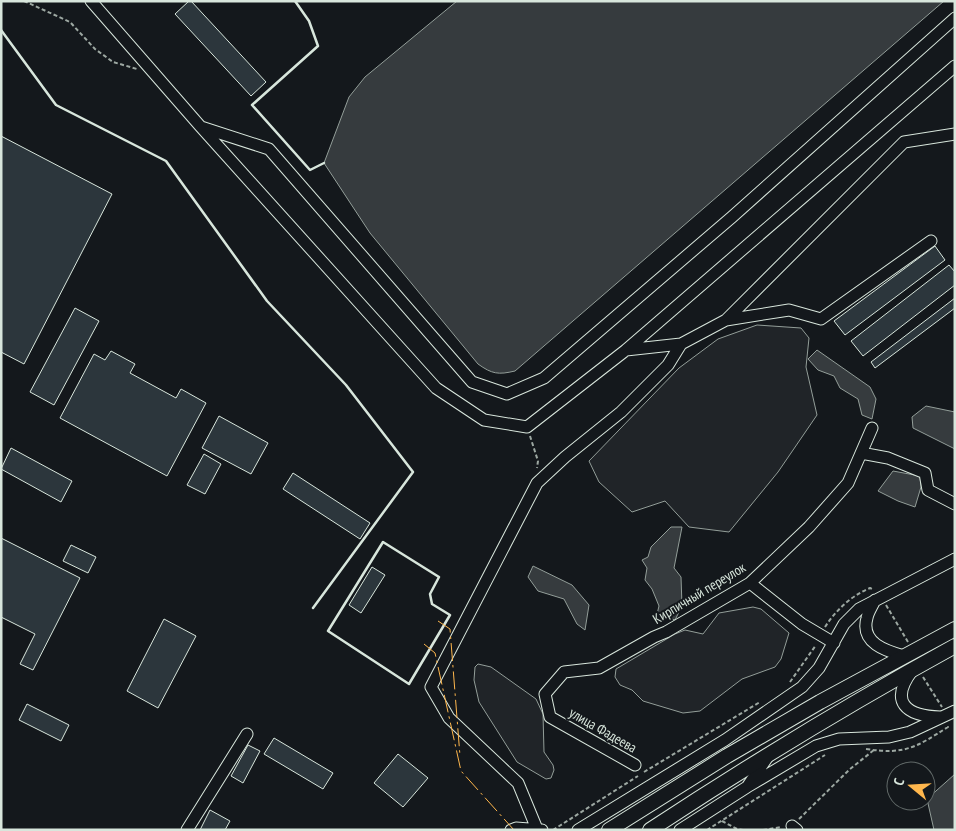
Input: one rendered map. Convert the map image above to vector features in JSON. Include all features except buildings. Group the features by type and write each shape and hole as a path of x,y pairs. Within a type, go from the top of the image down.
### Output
{"main road":[{"path":"609,830 727,756 907,651 955,629"},
{"path":"650,830 771,752 918,672 955,646"}],"street":[{"path":"91,1 200,126 436,388 484,420 527,427 626,350 955,66"},
{"path":"200,126 269,149 472,382 507,394 544,378 552,372 732,217 955,18"},
{"path":"626,350 681,344 726,320 904,142 955,134"},
{"path":"726,320 789,310 821,320 930,241"},
{"path":"538,829 518,783 449,718 431,687 537,483 565,457 621,412 668,365 681,344"},
{"name":"Кирпичный переулок","path":"545,694 564,672 600,668 750,583 809,527 848,483 872,428"},
{"path":"861,453 888,458 925,474 928,490 955,504"},
{"path":"578,830 726,740 802,687 819,668 844,624 859,609 955,559"},
{"path":"750,583 802,624 834,642"},
{"path":"878,598 866,619 868,634 876,645 887,651 907,651"},
{"path":"918,672 905,681 902,691 903,702 910,712 923,716 948,714"},
{"name":"улица Фадеева","path":"545,694 550,716 635,765"},
{"path":"680,830 816,746 839,739 889,737 910,732 948,714"},
{"path":"187,830 247,734"},
{"path":"726,740 756,740"},
{"path":"747,787 771,752"},
{"path":"511,830 516,828 542,830"}],"path":[{"path":"24,1 70,22 95,49 113,62 129,68 154,73"},
{"path":"527,427 538,461 537,483"},
{"path":"787,686 814,649 820,634 832,616 849,600 870,588 876,591 907,651"},
{"path":"859,748 888,752 916,747 948,727 948,714 918,672"},
{"path":"553,830 640,774 763,701"},
{"path":"763,830 795,828 850,769 874,750"},
{"path":"707,830 826,754"},
{"path":"721,821 743,830"}],"shaded area":[{"path":"457,1 944,1 515,371 500,373 491,372 478,364 370,233 324,163 349,97 365,77"},
{"path":"757,325 801,328 809,338 806,367 817,415 778,472 729,532 689,527 665,501 632,512 599,482 589,461 679,368 718,339"},
{"path":"817,350 870,387 876,399 872,419 862,415 858,399 840,388 834,376 818,370 808,359"},
{"path":"926,406 955,412 955,449 913,428 912,417"},
{"path":"893,471 920,476 921,487 915,507 878,491"},
{"path":"671,527 682,527 674,568 681,577 682,606 675,620 657,614 659,606 652,589 645,580 647,568 642,560 648,557 651,547"},
{"path":"533,566 572,585 589,605 585,630 577,624 564,599 538,591 528,577"},
{"path":"753,607 761,609 789,633 781,659 775,667 742,679 700,711 683,713 643,701 632,690 620,685 615,677 616,669 675,634 685,630 703,634 719,613"},
{"path":"478,664 491,667 536,699 543,714 544,752 553,765 554,770 551,778 546,779 517,762 479,702 474,680 475,667"},
{"path":"955,774 955,830 934,830 930,811 936,811 936,791"}],"wall":[{"path":"295,1 309,21 318,46 252,105 310,170 324,163"},
{"path":"1,30 56,105 166,161 267,301 346,385 413,472 313,608"},
{"path":"383,542 439,577 430,594 432,604 450,615 409,684 328,631 383,542"}],"power":[{"path":"438,621 450,629 460,756"},
{"path":"424,644 435,653 461,771 514,830"}]}
